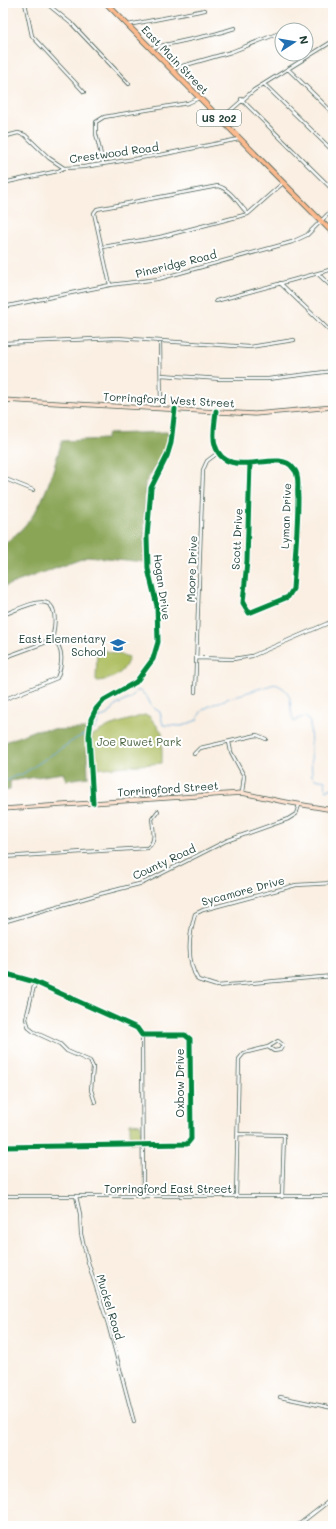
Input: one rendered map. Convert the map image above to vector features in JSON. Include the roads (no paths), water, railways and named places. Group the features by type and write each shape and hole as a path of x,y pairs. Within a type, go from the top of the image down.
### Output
{"highway":[{"name":"East Main Street","path":"106,3 239,139 333,232"}],"main road":[{"name":"Torringford West Street","path":"3,400 263,414 333,407"},
{"name":"Torringford Street","path":"3,809 242,793 299,805 333,810"}],"street":[{"path":"25,3 32,36 84,92"},
{"path":"46,3 73,25 129,84"},
{"path":"128,25 205,10"},
{"path":"150,48 215,34 235,28"},
{"path":"172,70 231,52 274,35"},
{"path":"314,53 333,41"},
{"path":"221,120 241,99 299,62"},
{"path":"288,69 333,113"},
{"path":"264,84 333,151"},
{"path":"103,163 96,134 96,122 104,117 188,103 199,98"},
{"path":"241,99 333,190"},
{"name":"Crestwood Road","path":"3,137 18,133 25,135 49,158 64,168 193,149 239,139"},
{"path":"3,183 58,171 64,168"},
{"path":"103,247 160,237 248,214 283,183"},
{"path":"110,285 103,247 94,213 96,209 218,186 223,187 230,193 248,214"},
{"name":"Pineridge Road","path":"3,307 110,285 158,279 292,242 307,235 333,209"},
{"path":"216,301 280,282 318,274 333,269"},
{"path":"318,274 333,288"},
{"path":"280,282 333,334"},
{"path":"3,343 117,338 250,347 294,340"},
{"path":"160,341 161,408"},
{"path":"161,375 221,379 268,379 333,371"},
{"name":"Hogan Drive","path":"93,803 89,736 91,719 96,709 104,700 136,682 153,659 158,642 157,606 148,569 147,537 151,488 167,456 171,443 175,409"},
{"path":"216,411 215,444 219,452"},
{"name":"Lyman Drive","path":"219,452 232,462 250,464 280,461 292,466 297,475 298,507 293,589 288,597 249,613"},
{"name":"Moore Drive","path":"195,692 203,470 207,461 219,452"},
{"name":"Scott Drive","path":"249,613 243,603 247,561 250,464"},
{"path":"3,478 33,490"},
{"path":"3,614 34,602 42,601 48,604 53,610 55,616 52,640"},
{"path":"196,658 233,659 252,656 333,621"},
{"path":"3,658 52,640"},
{"path":"3,700 57,678 60,669 60,648 57,643 52,640"},
{"path":"194,754 200,748 257,735 266,739"},
{"path":"229,742 231,752 244,776 242,793"},
{"name":"County Road","path":"3,922 143,883 226,841 288,819 296,814 299,805"},
{"path":"3,857 147,848 151,846 154,841 152,819 158,812"},
{"name":"Sycamore Drive","path":"333,882 296,885 202,910 195,914 193,922 190,960 193,972 198,980 217,986 333,976"},
{"path":"3,973 35,982 137,1028 142,1035 143,1197"},
{"path":"35,982 26,1019 29,1028 34,1032 60,1044 67,1051 90,1061 93,1067 91,1090 95,1102"},
{"name":"Oxbow Drive","path":"3,1147 187,1144 191,1139 190,1039 185,1035 142,1035"},
{"path":"236,1197 239,1059 244,1053 268,1047 278,1041 283,1045 280,1050 277,1051 268,1047"},
{"path":"238,1134 284,1135 282,1197"},
{"name":"Torringford East Street","path":"3,1196 333,1196"},
{"name":"Muckel Road","path":"76,1196 80,1214 81,1234 88,1262 108,1324 134,1422"},
{"path":"280,1397 333,1408"},
{"path":"297,1526 333,1498"}],"waterway":[{"path":"91,731 96,728 99,718 109,714 115,706 131,698 136,691 140,691 147,697 152,707 160,712 163,725 182,726 197,720 201,712 213,704 275,684 282,687 289,695 294,722 299,718 306,717 310,723 312,776 315,779 325,781 326,790 333,788"},
{"path":"3,783 15,776 21,775 77,738 88,733"}],"place":[{"name":"East Elementary School","path":"118,645"}],"park label":[{"name":"Joe Ruwet Park","path":"139,742"}]}
